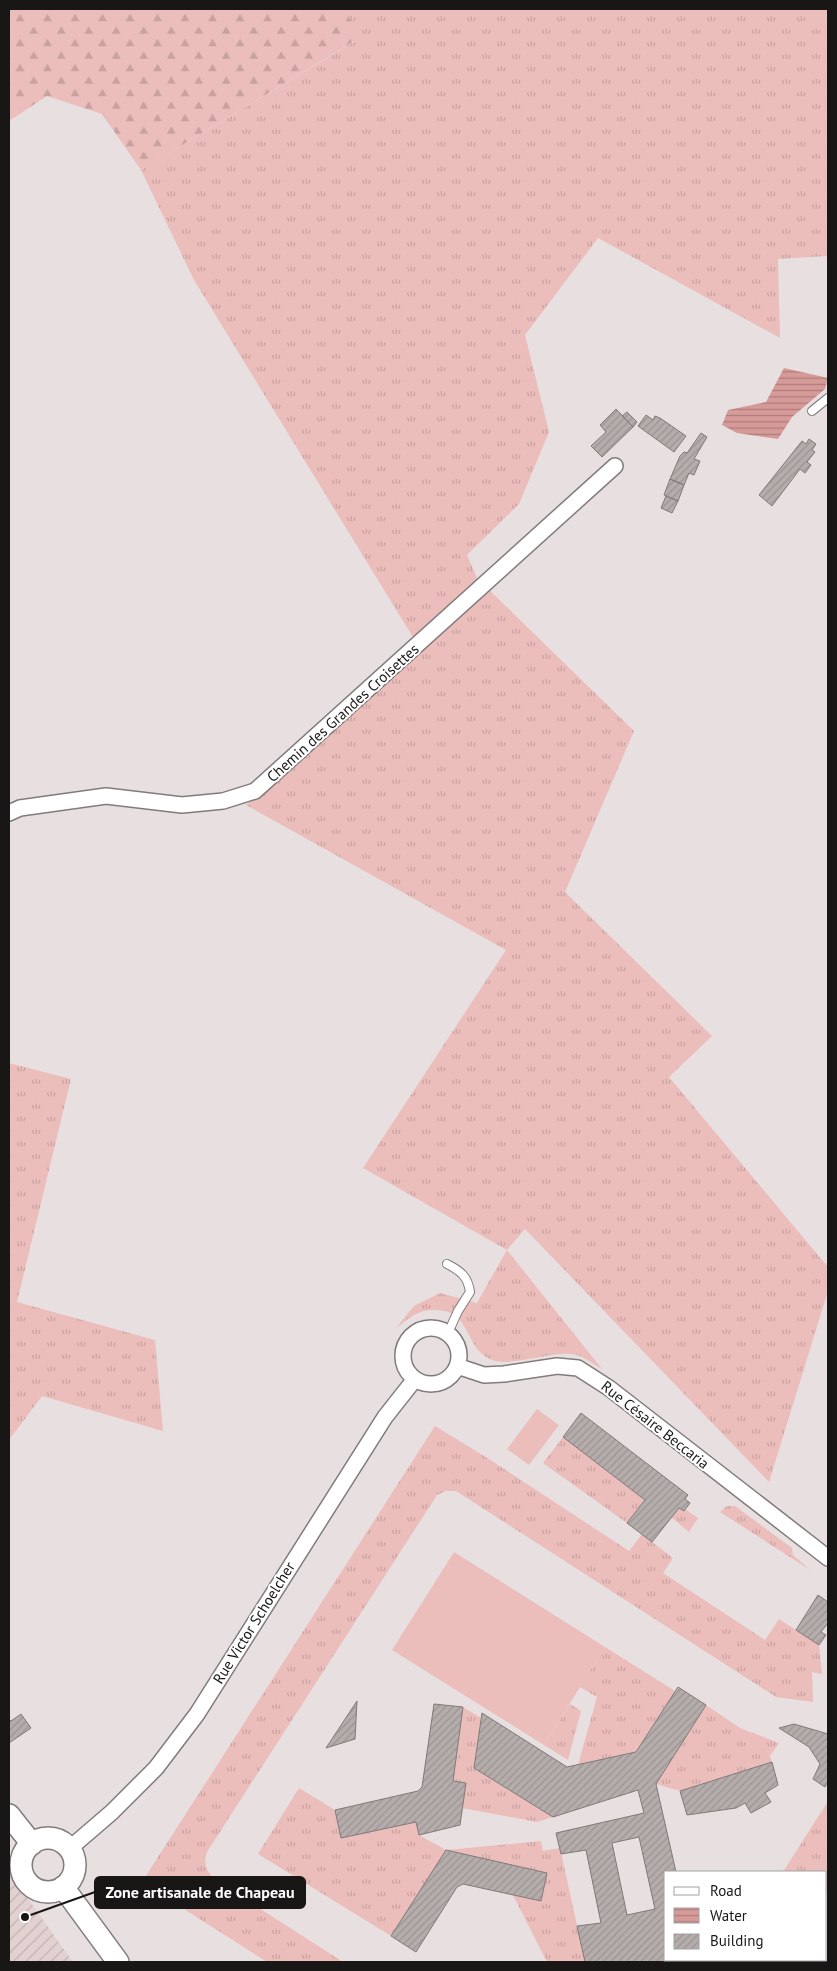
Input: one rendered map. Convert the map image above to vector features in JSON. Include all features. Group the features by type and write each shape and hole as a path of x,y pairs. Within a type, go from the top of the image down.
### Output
{"main road":[{"path":"9,1815 32,1844"},
{"path":"41,1839 52,1839 61,1842 69,1849 74,1869 72,1876 63,1887 46,1892 34,1888 26,1880 21,1870 22,1858 32,1844 41,1839"},
{"path":"63,1887 118,1962"}],"street":[{"name":"Chemin des Grandes Croisettes","path":"9,813 20,808 106,796 182,805 223,801 256,791 616,466"},
{"path":"428,1328 435,1328 448,1334 457,1345 459,1359 457,1366 454,1373 442,1382 428,1384 415,1378 406,1367 404,1360 404,1353 409,1339 414,1334 428,1328"},
{"name":"Rue Césaire Beccaria","path":"457,1366 484,1375 557,1366 578,1368 609,1388 828,1558"},
{"name":"Rue Victor Schoelcher","path":"69,1849 112,1812 156,1768 197,1714 385,1417 415,1378"}],"lane":[{"path":"812,411 828,398"},
{"path":"447,1264 460,1271 468,1282 470,1292 458,1311 448,1334"}],"shaded area":[{"path":"9,1872 73,1962 9,1962"}],"green space":[{"path":"9,9 347,9 356,40 141,170 102,114 47,96 9,121"},
{"path":"347,9 828,9 828,256 778,259 780,338 598,238 525,335 549,432 519,504 467,555 477,578 634,731 565,892 712,1036 669,1077 828,1267 828,1291 769,1482 525,1229 507,1250 363,1168 506,950 246,805 422,652 194,280 141,170 355,41"},
{"path":"9,1063 71,1079 17,1302 155,1340 163,1431 42,1396 9,1440"},
{"path":"507,1250 602,1369 575,1354 552,1355 509,1362 492,1360 477,1349 459,1319 444,1311 423,1311 396,1328 414,1306 440,1293 477,1303"},
{"path":"537,1409 559,1425 529,1465 507,1449"},
{"path":"435,1426 489,1459 629,1551 642,1534 673,1558 663,1573 765,1640 779,1619 819,1645 822,1674 812,1672 813,1702 776,1697 456,1491 446,1491 437,1495 207,1852 206,1867 214,1879 343,1962 267,1962 142,1882"},
{"path":"563,1437 645,1500 627,1523 543,1463"},
{"path":"727,1506 735,1506 792,1548 793,1555 810,1570 720,1512"},
{"path":"679,1508 683,1511 685,1509 698,1518 689,1532 671,1517"},
{"path":"454,1552 605,1647 544,1745 392,1650"},
{"path":"605,1647 675,1691 636,1752 578,1765 597,1697 580,1687"},
{"path":"570,1704 581,1711 568,1760 544,1745"},
{"path":"706,1705 740,1728 779,1743 770,1756 772,1762 680,1791 656,1784"},
{"path":"463,1707 481,1718 474,1768 553,1817 537,1822 462,1808 453,1781"},
{"path":"299,1788 335,1810 342,1838 416,1822 419,1835 446,1850 541,1841 543,1851 560,1848 585,1962 547,1962 513,1895 541,1901 547,1873 446,1851 391,1936 258,1854"},
{"path":"828,1801 827,1891 827,1871 784,1871"}],"water":[{"path":"784,368 828,378 825,389 792,417 778,439 737,433 722,425 728,410 766,402"}],"building":[{"path":"616,409 633,427 602,457 591,446 606,432 600,425"},
{"path":"627,412 637,422 633,427 622,416"},
{"path":"646,415 653,420 655,416 660,418 686,436 674,452 638,426"},
{"path":"701,433 707,437 694,459 700,461 694,475 689,473 684,485 670,479 680,456 684,452 687,453"},
{"path":"809,439 816,444 812,450 815,452 807,462 811,465 805,473 800,469 772,506 759,495 802,441 806,444"},
{"path":"670,479 684,485 678,501 664,495"},
{"path":"666,496 678,501 672,513 661,508"},
{"path":"581,1413 688,1495 685,1499 690,1503 684,1511 679,1508 652,1542 627,1523 645,1500 563,1437"},
{"path":"818,1595 828,1602 828,1623 821,1632 826,1635 819,1645 796,1630"},
{"path":"678,1687 706,1705 656,1784 676,1871 664,1871 664,1961 677,1962 585,1962 577,1926 601,1923 586,1850 561,1854 556,1833 644,1813 638,1790 553,1817 474,1768 482,1713 567,1767 636,1752","holes":["639,1837 655,1909 627,1915 612,1843"]},
{"path":"357,1701 355,1739 326,1748"},
{"path":"434,1704 463,1707 453,1781 466,1783 460,1825 419,1835 416,1822 341,1838 335,1810 418,1791 422,1787"},
{"path":"21,1714 31,1728 9,1743 9,1719 11,1721"},
{"path":"794,1724 828,1734 828,1781 825,1787 813,1779 820,1764 809,1747 779,1728"},
{"path":"772,1762 778,1785 765,1793 771,1802 751,1813 745,1803 736,1808 687,1815 680,1791"},
{"path":"446,1850 547,1873 541,1901 463,1884 457,1887 416,1952 391,1936"}],"place":[{"name":"Zone artisanale de Chapeau","path":"25,1917"}]}
